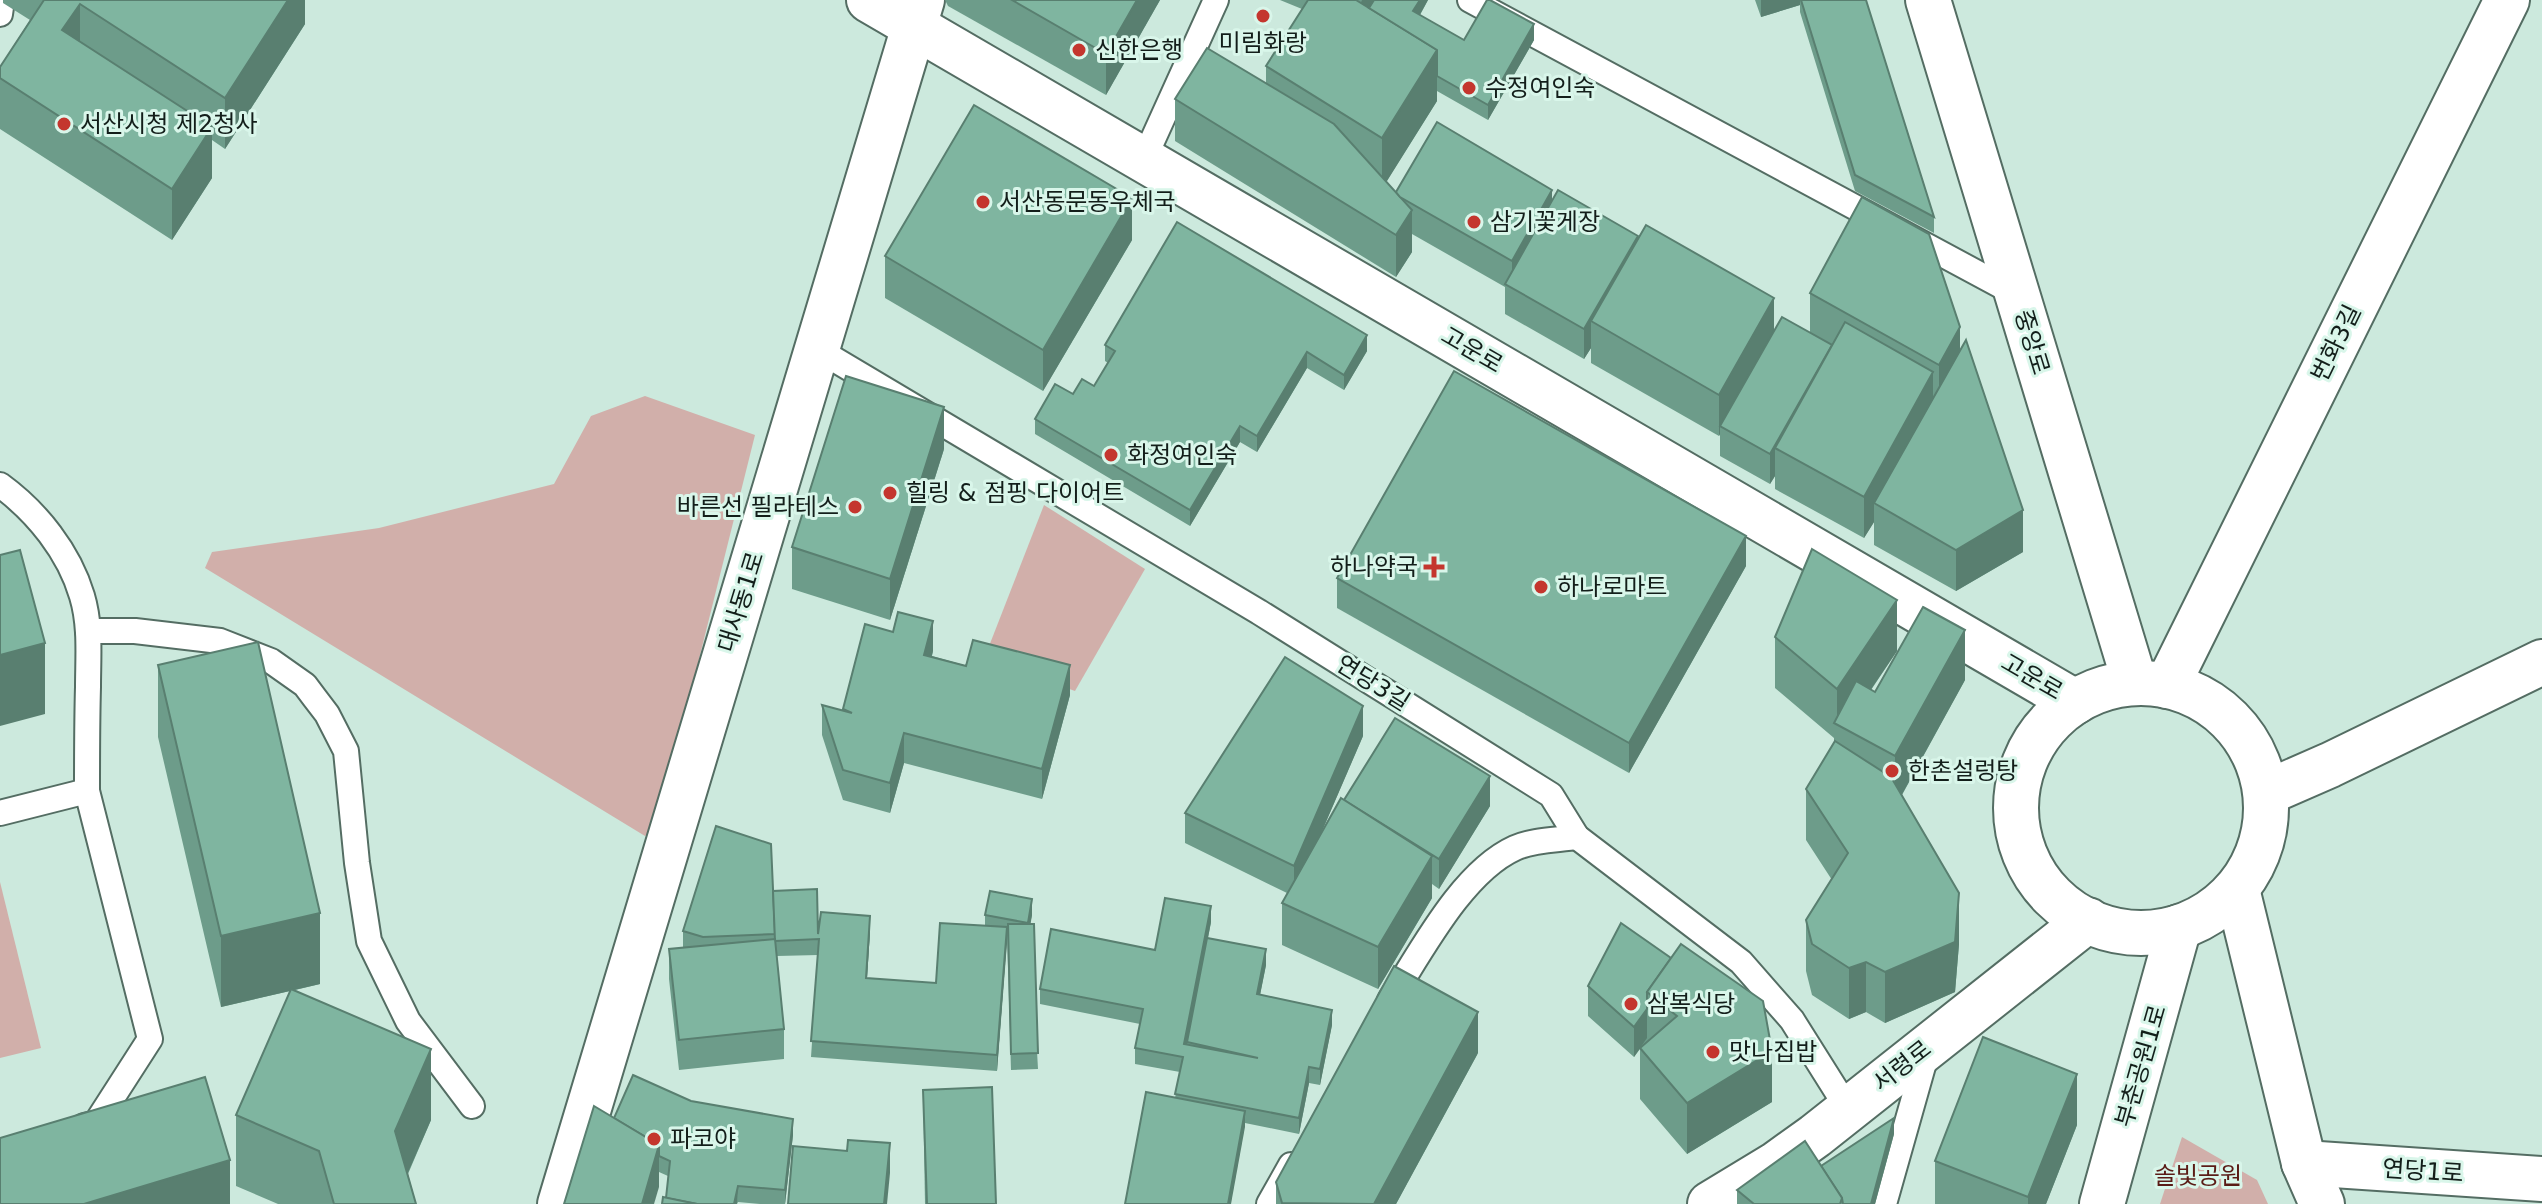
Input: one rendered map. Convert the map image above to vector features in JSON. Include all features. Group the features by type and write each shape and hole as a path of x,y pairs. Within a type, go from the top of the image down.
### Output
{"street":[{"name":"고운로","path":"869,0 918,13 1144,159 2075,702"},
{"name":"중앙로","path":"1928,0 2018,295 2151,685"},
{"name":"번화3길","path":"2151,685 2507,0"},
{"name":"대사동1로","path":"560,1204 918,13"},
{"path":"2266,793 2542,662"},
{"name":"고운로","path":"2151,685 2203,700 2234,724 2255,756 2266,793 2266,818 2261,844 2251,868 2237,889 2212,912 2179,927 2133,933 2110,929 2088,920 2059,902 2036,876 2022,844 2017,821 2018,786 2024,764 2041,733 2075,702 2104,689 2151,685"},
{"path":"2237,889 2304,1163 2322,1204"},
{"name":"서령로","path":"1710,1204 1776,1164 2088,920"},
{"name":"부춘공원1로","path":"2102,1204 2179,927"},
{"name":"연당1로","path":"2304,1163 2542,1179"}],"lane":[{"path":"0,14 2,0"},
{"path":"1144,159 1216,0"},
{"path":"1470,0 2018,295"},
{"name":"연당3길","path":"817,349 1259,612 1551,795 1577,837 1741,962 1792,1020 1848,1109"},
{"path":"0,485 31,511 52,536 82,595 88,631 87,791 150,1039 96,1123 55,1132"},
{"path":"88,631 135,631 220,641 271,661 305,685 327,714 346,751 357,863 369,941 408,1021 472,1106"},
{"path":"0,813 87,791"},
{"path":"1378,1018 1441,920 1475,877 1516,847 1577,837"},
{"path":"1884,1204 1929,1045"},
{"path":"1269,1204 1299,1151"}],"green space":[{"path":"645,396 755,435 658,823 645,836 205,568 212,552 379,528 554,484 591,416"},
{"path":"1044,505 1145,569 1075,691 984,659"},
{"path":"0,882 41,1048 0,1058"},
{"name":"솔빛공원","path":"2182,1137 2257,1180 2268,1204 2160,1204"}],"building":[{"path":"44,0 288,0 225,98 80,4 62,30 212,127 172,189 0,78 0,67"},
{"path":"1012,0 1137,0 1106,54"},
{"path":"1308,0 1356,0 1437,50 1382,138 1266,66"},
{"path":"1374,0 1420,0 1413,11 1464,40 1487,0 1534,24 1488,105 1437,76 1437,50 1369,8"},
{"path":"1801,0 1866,0 1934,217 1855,175"},
{"path":"1207,48 1334,124 1412,210 1396,235 1175,99"},
{"path":"974,105 1132,198 1043,350 885,256"},
{"name":"삼기꽃게장","path":"1437,122 1552,190 1512,261 1396,192"},
{"path":"1558,190 1638,236 1584,329 1505,284"},
{"path":"1862,197 1929,234 1960,327 1939,365 1810,293"},
{"path":"1177,222 1367,335 1344,375 1307,352 1257,436 1240,426 1190,510 1035,419 1055,384 1073,394 1082,379 1094,386 1115,351 1105,345"},
{"path":"1646,225 1774,298 1719,395 1591,321"},
{"path":"1782,317 1832,345 1770,454 1720,426"},
{"path":"1845,322 1933,372 1864,497 1775,448"},
{"path":"1966,340 2023,510 1956,550 1874,503"},
{"path":"1454,371 1746,536 1629,743 1337,578"},
{"path":"846,376 944,407 890,579 792,547"},
{"path":"1812,549 1897,600 1837,689 1775,637"},
{"path":"20,550 45,643 0,655 0,555"},
{"path":"1923,607 1965,630 1895,756 1834,723 1856,681 1875,692"},
{"path":"898,612 933,621 924,655 966,666 973,640 1070,665 1042,769 904,733 890,783 843,770 822,705 852,713 843,709 865,624 893,632"},
{"path":"258,642 320,913 221,936 158,665"},
{"path":"1285,657 1363,706 1294,866 1185,813"},
{"path":"1395,718 1490,776 1439,859 1344,800"},
{"path":"1835,741 1891,777 1959,893 1955,942 1885,972 1866,962 1849,968 1812,944 1806,920 1848,853 1806,789"},
{"path":"1341,798 1432,856 1378,947 1282,903"},
{"path":"716,826 771,844 775,934 703,937 683,931"},
{"path":"817,889 818,934 821,912 870,916 866,978 936,983 940,923 1007,927 997,1055 811,1041 819,939 775,941 773,891"},
{"path":"990,891 1032,899 1028,923 985,915"},
{"path":"1165,898 1211,906 1184,1044 1258,1058 1187,1042 1207,938 1266,949 1257,994 1332,1010 1320,1069 1309,1067 1299,1118 1175,1094 1183,1057 1135,1048 1143,1009 1040,989 1051,929 1155,950"},
{"path":"1621,923 1671,958 1647,992 1647,1009 1634,1027 1588,986"},
{"path":"1008,924 1034,924 1038,1053 1011,1054"},
{"path":"775,939 784,1029 679,1040 669,949"},
{"path":"1681,944 1763,1001 1772,1051 1687,1103 1640,1048 1677,1016 1647,992"},
{"path":"1394,966 1478,1012 1374,1204 1282,1203 1276,1182"},
{"path":"291,989 431,1049 395,1131 416,1204 334,1204 319,1151 236,1115"},
{"path":"1983,1037 2077,1074 2028,1197 1935,1161"},
{"path":"633,1075 691,1101 793,1119 785,1190 738,1186 734,1204 697,1204 666,1198 670,1161 659,1156 659,1145 614,1118"},
{"path":"205,1077 230,1160 84,1204 0,1204 0,1138"},
{"path":"992,1087 996,1204 927,1204 923,1090"},
{"path":"1146,1092 1245,1111 1228,1204 1125,1204"},
{"path":"594,1106 659,1145 642,1204 564,1204"},
{"path":"1894,1118 1871,1204 1843,1204 1821,1166"},
{"path":"848,1140 890,1143 884,1204 788,1204 793,1146 847,1151"},
{"path":"1805,1141 1842,1198 1840,1204 1754,1204 1737,1190"},
{"path":"663,1197 697,1204 662,1204"}],"place":[{"name":"미림화랑","path":"1263,16"},
{"name":"신한은행","path":"1079,50"},
{"name":"수정여인숙","path":"1469,88"},
{"name":"서산시청 제2청사","path":"64,124"},
{"name":"서산동문동우체국","path":"983,202"},
{"name":"삼기꽃게장","path":"1474,222"},
{"name":"화정여인숙","path":"1111,455"},
{"name":"힐링 & 점핑 다이어트","path":"890,493"},
{"name":"바른선 필라테스","path":"855,507"},
{"name":"하나약국","path":"1434,567"},
{"name":"하나로마트","path":"1541,587"},
{"name":"한촌설렁탕","path":"1892,771"},
{"name":"삼복식당","path":"1631,1004"},
{"name":"맛나집밥","path":"1713,1052"},
{"name":"파코야","path":"654,1139"}]}
